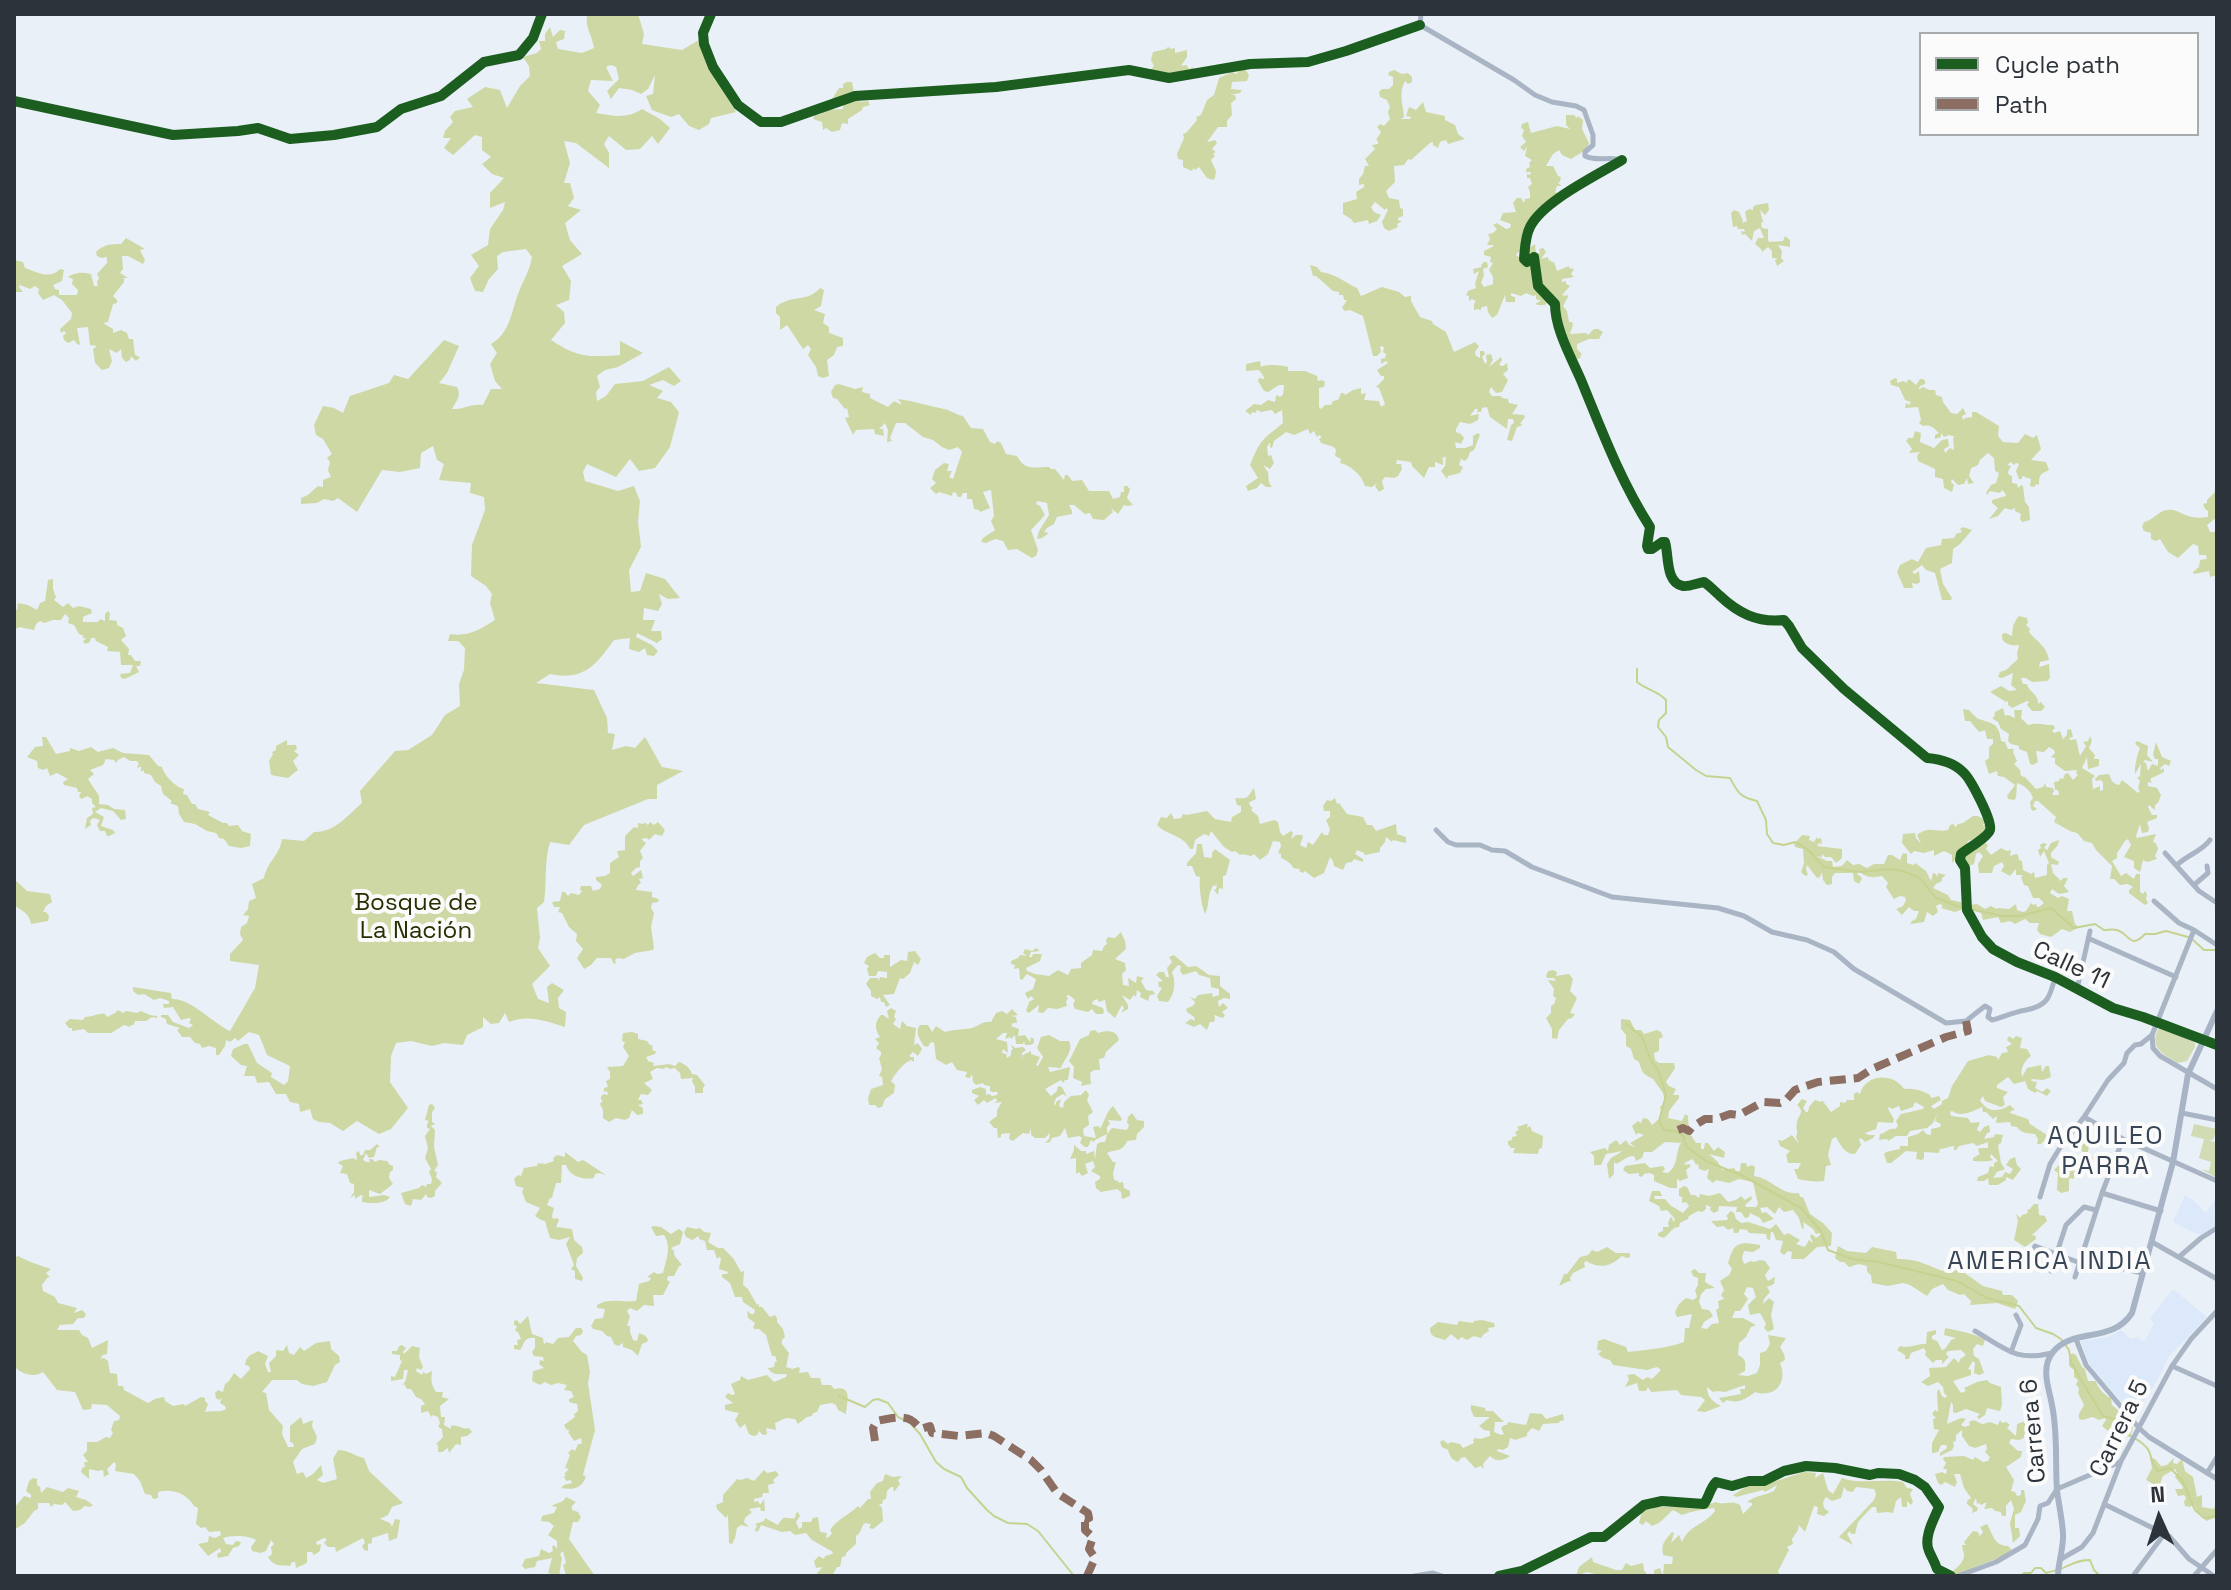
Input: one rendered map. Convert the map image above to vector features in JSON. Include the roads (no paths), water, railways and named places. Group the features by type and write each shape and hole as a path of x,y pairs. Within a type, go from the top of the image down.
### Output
{"main road":[{"name":"Carrera 6","path":"2057,1574 2063,1535 2057,1489 2057,1430 2046,1374 2048,1361 2055,1350 2073,1340 2113,1331 2124,1325 2135,1307 2173,1162 2188,1074 2217,1011"}],"street":[{"path":"14,101 173,135 258,128 290,139 334,135 377,127 401,109 441,96 484,62 519,55 533,38 542,14"},
{"path":"711,14 703,33 713,67 738,105 761,122 781,122 855,96 996,87 1129,70 1169,78 1250,64 1308,62 1420,25 1421,14"},
{"name":"Calle 11","path":"1420,25 1535,95 1584,110 1593,135 1593,145 1585,156 1622,160 1552,202 1531,224 1526,236 1524,259 1527,262 1534,257 1538,286 1555,304 1555,314 1622,481 1650,527 1648,549 1665,542 1669,570 1678,584 1704,582 1736,610 1748,616 1769,622 1784,620 1802,648 1844,689 1927,758 1936,758 1966,773 1990,820 1987,835 1961,854 1960,860 1965,868 1967,910 1982,937 1993,949 2113,1008 2217,1045"},
{"path":"1436,830 1448,842 1505,851 1532,867 1612,897 1718,908 1744,916 1772,932 1807,940 1834,952 1854,969 1946,1023 1966,1021 1985,1006 1990,1009 1988,1017 1992,1020 2034,1009 2048,998 2055,977"},
{"path":"2177,865 2210,840"},
{"path":"2165,853 2194,885 2217,903"},
{"path":"2194,885 2208,873 2207,866"},
{"path":"2154,901 2179,923 2217,945"},
{"path":"2077,989 2090,931"},
{"path":"2040,1197 2053,1158 2071,1131 2124,1063 2127,1053 2152,1035 2193,931"},
{"path":"2090,939 2176,977"},
{"path":"2152,1035 2156,1052 2217,1089"},
{"path":"2182,1113 2217,1120"},
{"path":"2084,1117 2123,1139 2217,1181"},
{"path":"2075,1277 2123,1139"},
{"path":"2102,1193 2161,1211"},
{"path":"2051,1271 2066,1225 2084,1207 2096,1210"},
{"path":"2179,1257 2217,1228"},
{"path":"2152,1242 2217,1279"},
{"path":"2027,1265 2035,1246 2079,1262 2142,1273"},
{"name":"Carrera 5","path":"2060,1561 2066,1554 2082,1547 2093,1533 2129,1444 2172,1366 2217,1311"},
{"path":"2011,1352 2021,1325 2016,1315"},
{"path":"1975,1331 2019,1356 2029,1357 2055,1350"},
{"path":"2073,1340 2086,1365 2137,1431 2217,1479"},
{"path":"2172,1366 2217,1386"},
{"path":"2207,1473 2217,1457"},
{"path":"1958,1576 1996,1562 2025,1545 2038,1519 2040,1506 2048,1503 2057,1489 2121,1461"},
{"path":"1499,1576 1522,1571 1591,1537 1604,1537 1644,1505 1662,1501 1704,1504 1716,1482 1732,1486 1764,1481 1784,1471 1806,1466 1870,1475 1899,1474 1925,1487 1939,1507 1927,1539 1927,1549 1937,1569 1951,1576"},
{"path":"2104,1504 2165,1533 2201,1568 2214,1576"},
{"path":"2133,1576 2165,1533"},
{"path":"2194,1576 2217,1550"},
{"path":"1414,1576 1433,1573 1442,1576"}],"waterway":[{"path":"1637,669 1637,682 1666,700 1666,713 1659,720 1658,727 1666,737 1668,747 1706,776 1730,778 1740,794 1757,801 1766,820 1767,834 1773,843 1784,845 1795,842 1807,849 1824,867 1860,872 1903,871 1920,878 1936,898 1957,906 2002,916 2020,916 2051,908 2074,928 2095,924 2104,930 2117,930 2133,941 2145,934 2166,931 2188,937"},
{"path":"2193,940 2204,950 2217,950"},
{"path":"1627,1024 1642,1037 1658,1070 1666,1095 1659,1121 1664,1130 1683,1135 1686,1146 1706,1161 1743,1176 1801,1208 1821,1231 1828,1250 1852,1259 1879,1262 1957,1281 1987,1298 2019,1306 2036,1328 2061,1339 2103,1416 2114,1419 2120,1429 2131,1436"},
{"path":"839,1396 865,1407 878,1399 888,1403 898,1417 910,1423 920,1434 936,1462 961,1477 987,1510 1008,1523 1027,1524 1038,1531 1074,1576"},
{"path":"2136,1439 2147,1448 2158,1471 2170,1468 2182,1480 2195,1510 2204,1518 2217,1516"},
{"path":"2021,1576 2035,1568 2041,1568 2046,1573 2090,1560 2100,1576"}],"district":[{"name":"AQUILEO PARRA","path":"2106,1152"},
{"name":"AMERICA INDIA","path":"2050,1262"}],"park label":[{"name":"Bosque de La Nación","path":"416,917"}]}
